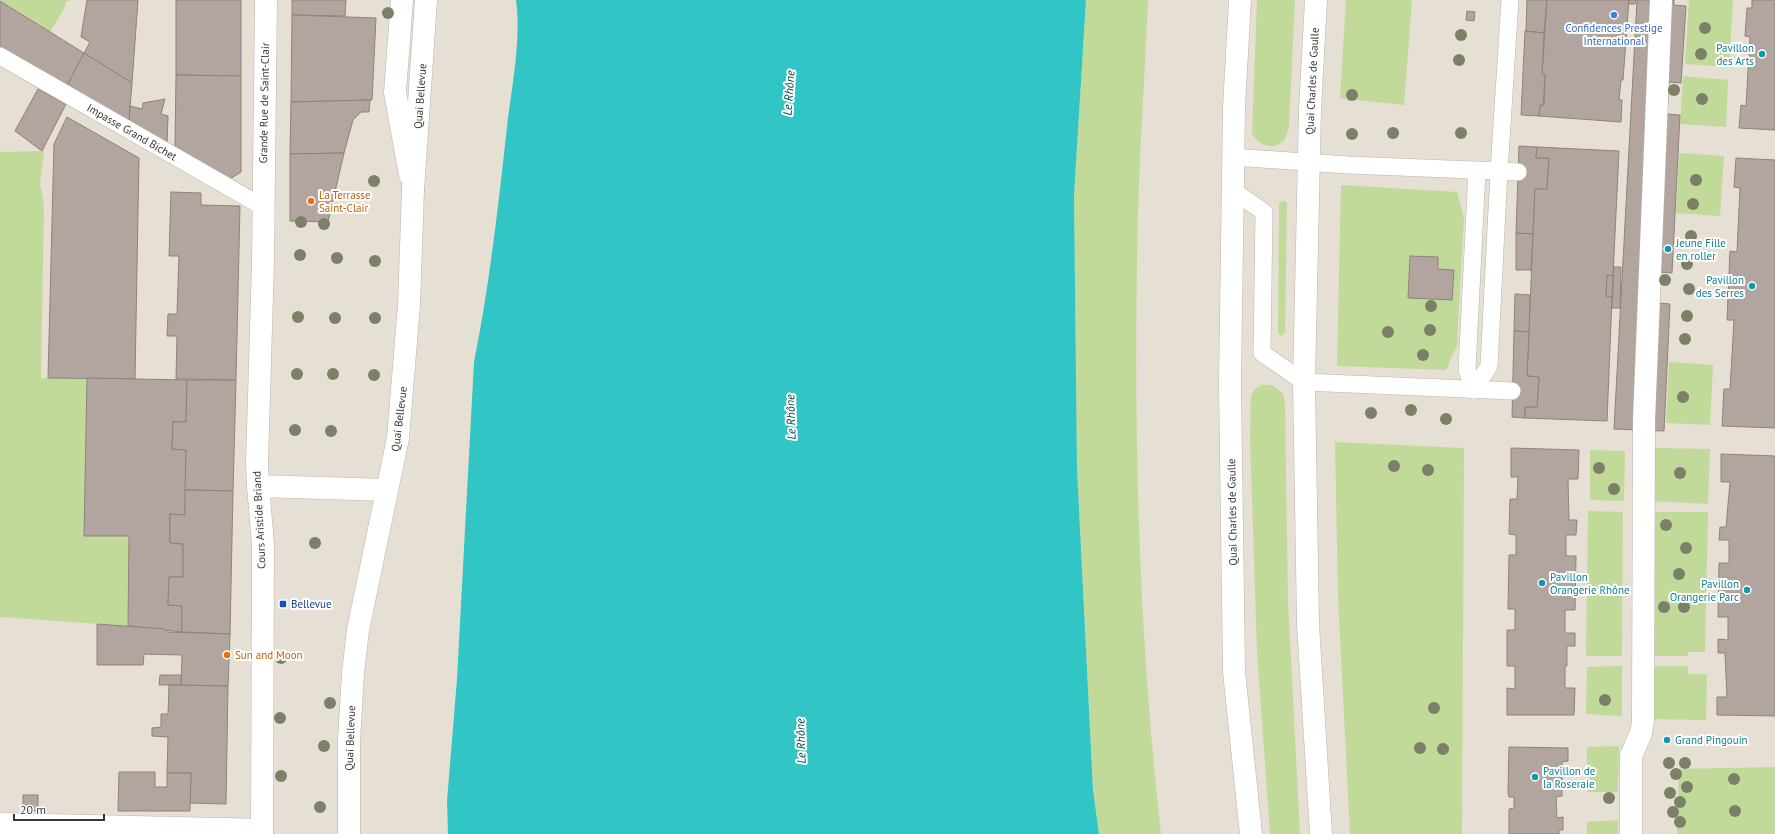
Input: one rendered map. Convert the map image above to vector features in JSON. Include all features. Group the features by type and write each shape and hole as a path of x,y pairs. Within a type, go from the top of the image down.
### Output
{"main road":[{"name":"Grande Rue de Saint-Clair","path":"263,207 266,0"},
{"path":"402,0 395,92 413,190"},
{"name":"Quai Bellevue","path":"349,834 349,740 354,659 358,630 399,431 409,305 413,190 426,0"},
{"name":"Quai Charles de Gaulle","path":"1240,0 1234,100 1230,383 1234,672 1251,834"},
{"name":"Quai Charles de Gaulle","path":"1316,0 1310,110 1304,382 1308,624 1321,834"},
{"path":"1630,834 1631,756 1641,733 1643,721 1644,420 1661,0"},
{"name":"Cours Aristide Briand","path":"262,832 263,544 257,457 263,207"},
{"path":"258,486 387,490"},
{"path":"0,824 262,832"}],"lane":[{"path":"1474,390 1489,366 1510,0"},
{"name":"Impasse Grand Bichet","path":"0,56 263,207"},
{"path":"1233,157 1518,172"},
{"path":"1474,390 1467,370 1477,170"},
{"path":"1232,190 1264,212 1262,353 1304,382 1512,391"}],"green space":[{"path":"0,0 70,0 66,2 65,7 50,32"},
{"path":"1086,0 1148,0 1138,214 1136,369 1137,447 1142,602 1153,757 1161,834 1099,834 1093,790 1077,469 1074,195"},
{"path":"1257,0 1295,0 1289,126 1284,140 1274,146 1262,144 1252,134"},
{"path":"1346,0 1412,0 1404,105 1340,98"},
{"path":"1689,0 1733,0 1729,67 1685,64"},
{"path":"1683,76 1728,80 1726,127 1680,124"},
{"path":"44,151 40,184 44,205 41,378 87,378 84,535 129,536 128,626 0,617 0,152"},
{"path":"1679,153 1724,156 1720,216 1676,213"},
{"path":"1341,185 1457,192 1464,218 1457,345 1446,370 1337,366"},
{"path":"1285,201 1287,203 1285,333 1281,336 1278,333 1279,204 1280,202"},
{"path":"1669,362 1713,365 1710,425 1666,423"},
{"path":"1262,385 1274,386 1283,394 1285,405 1288,601 1300,834 1270,834 1257,652 1250,438 1251,395 1256,388"},
{"path":"1335,442 1464,448 1462,834 1350,834 1338,597"},
{"path":"1654,448 1710,449 1708,504 1652,501"},
{"path":"1590,450 1625,451 1624,501 1590,500"},
{"path":"1588,511 1623,512 1622,656 1586,656"},
{"path":"1650,512 1708,512 1705,652 1688,652 1688,656 1650,656"},
{"path":"1622,666 1622,716 1586,714 1587,667"},
{"path":"1649,666 1688,666 1688,674 1707,674 1706,720 1648,719"},
{"path":"1619,746 1618,792 1587,792 1587,747"},
{"path":"1775,767 1775,834 1677,834 1679,769"},
{"path":"1618,820 1618,834 1587,834 1587,822"}],"water":[{"name":"Le Rhône","path":"516,0 1086,0 1074,195 1077,469 1093,790 1099,834 448,834 447,801 457,679 474,362 480,332 498,210 514,74 518,29"}],"building":[{"path":"87,0 138,0 132,83 84,53 90,42 81,37"},
{"path":"176,0 241,0 241,76 176,75"},
{"path":"292,0 346,0 345,16 292,15"},
{"path":"1527,0 1547,0 1544,33 1526,31"},
{"path":"1547,0 1629,0 1623,80 1621,80 1619,100 1622,100 1621,122 1539,116 1540,105 1544,105 1545,75 1542,74"},
{"path":"1629,0 1636,0 1635,4 1629,4"},
{"path":"1637,0 1674,0 1674,5 1686,6 1681,83 1669,82 1667,114 1680,115 1672,273 1659,272 1658,303 1670,304 1664,431 1614,429"},
{"name":"Pavillon des Arts","path":"1752,0 1775,0 1775,130 1739,128 1741,105 1746,106 1750,37 1745,36 1747,8 1752,8"},
{"path":"0,1 84,53 67,86 0,47"},
{"path":"1467,11 1475,12 1474,21 1466,20"},
{"path":"292,15 376,18 372,100 291,102"},
{"path":"1525,31 1544,33 1542,74 1545,75 1544,93 1543,105 1540,105 1539,116 1521,115"},
{"path":"84,53 132,83 129,121 67,86"},
{"path":"176,75 241,76 241,172 230,179 175,147"},
{"path":"38,89 66,104 42,151 15,131"},
{"path":"165,99 161,114 168,116 167,143 129,121 130,106 142,109 143,103"},
{"path":"370,100 369,112 361,112 353,120 344,153 290,154 291,102"},
{"path":"67,117 139,158 135,379 48,378 54,144"},
{"path":"1519,146 1537,147 1536,158 1549,158 1547,189 1535,189 1533,234 1516,233"},
{"path":"1537,147 1619,151 1613,276 1607,275 1606,296 1612,297 1607,421 1525,418 1525,407 1537,407 1539,377 1527,376 1535,189 1547,189 1549,158 1536,158"},
{"path":"344,153 328,222 290,221 290,154"},
{"name":"Pavillon des Serres","path":"1736,158 1775,160 1775,428 1722,426 1724,389 1730,389 1734,320 1727,320 1730,251 1737,252 1740,188 1734,187"},
{"path":"171,192 201,193 201,205 240,206 236,380 176,379 177,336 167,336 168,314 177,314 179,256 169,256"},
{"path":"1516,233 1533,234 1531,270 1516,270"},
{"path":"1410,256 1438,257 1438,269 1454,270 1452,300 1408,298"},
{"path":"1614,267 1621,267 1620,308 1612,308"},
{"path":"1607,275 1613,276 1612,297 1606,296"},
{"path":"1515,294 1530,295 1529,332 1514,331"},
{"path":"1514,331 1529,332 1527,376 1539,377 1537,407 1525,407 1525,418 1512,417"},
{"path":"87,378 187,380 186,422 173,422 172,449 186,450 185,515 170,514 170,543 183,544 183,577 169,577 168,605 182,606 182,632 128,626 129,536 84,536"},
{"path":"187,380 236,380 233,491 185,490 186,450 172,449 173,422 186,422"},
{"name":"Pavillon Orangerie Rhône","path":"1511,448 1579,450 1578,479 1568,479 1569,520 1577,520 1576,535 1566,535 1566,556 1576,556 1575,610 1565,610 1565,633 1575,633 1575,646 1567,646 1567,666 1565,666 1565,688 1575,688 1574,715 1507,715 1507,688 1515,689 1515,666 1507,666 1507,630 1515,630 1515,609 1508,609 1509,555 1516,555 1516,535 1509,534 1510,499 1517,499 1518,477 1511,477"},
{"name":"Pavillon Orangerie Parc","path":"1721,454 1775,456 1775,716 1717,715 1717,697 1727,697 1725,653 1718,653 1718,639 1728,640 1728,617 1718,617 1719,563 1729,563 1729,540 1719,540 1720,527 1726,527 1730,482 1721,482"},
{"path":"185,490 233,491 230,634 182,632 182,606 168,605 169,577 183,577 183,544 170,543 170,514 185,515"},
{"path":"97,624 165,629 167,632 230,634 228,686 181,685 182,655 144,654 143,665 97,665"},
{"path":"160,675 181,675 181,685 159,685"},
{"path":"169,685 228,686 226,804 190,803 191,773 167,773 168,737 152,736 152,728 161,727 161,714 168,714"},
{"name":"Pavillon de la Roseraie","path":"1509,747 1568,748 1568,761 1562,762 1562,796 1556,797 1557,818 1563,817 1563,830 1559,830 1559,834 1509,834 1509,809 1514,808 1514,797 1509,797 1508,793"},
{"path":"119,772 155,772 155,787 167,787 167,773 191,773 190,811 118,811"},
{"path":"23,795 38,795 38,811 23,811"}],"place":[{"name":"Confidences Prestige International","path":"1614,15"},
{"name":"Pavillon des Arts","path":"1762,54"},
{"name":"La Terrasse Saint-Clair","path":"311,201"},
{"name":"Jeune Fille en roller","path":"1668,249"},
{"name":"Pavillon des Serres","path":"1752,286"},
{"name":"Pavillon Orangerie Rhône","path":"1542,583"},
{"name":"Pavillon Orangerie Parc","path":"1747,590"},
{"name":"Bellevue","path":"283,604"},
{"name":"Sun and Moon","path":"227,655"},
{"name":"Grand Pingouin","path":"1667,740"},
{"name":"Pavillon de la Roseraie","path":"1535,777"}]}
